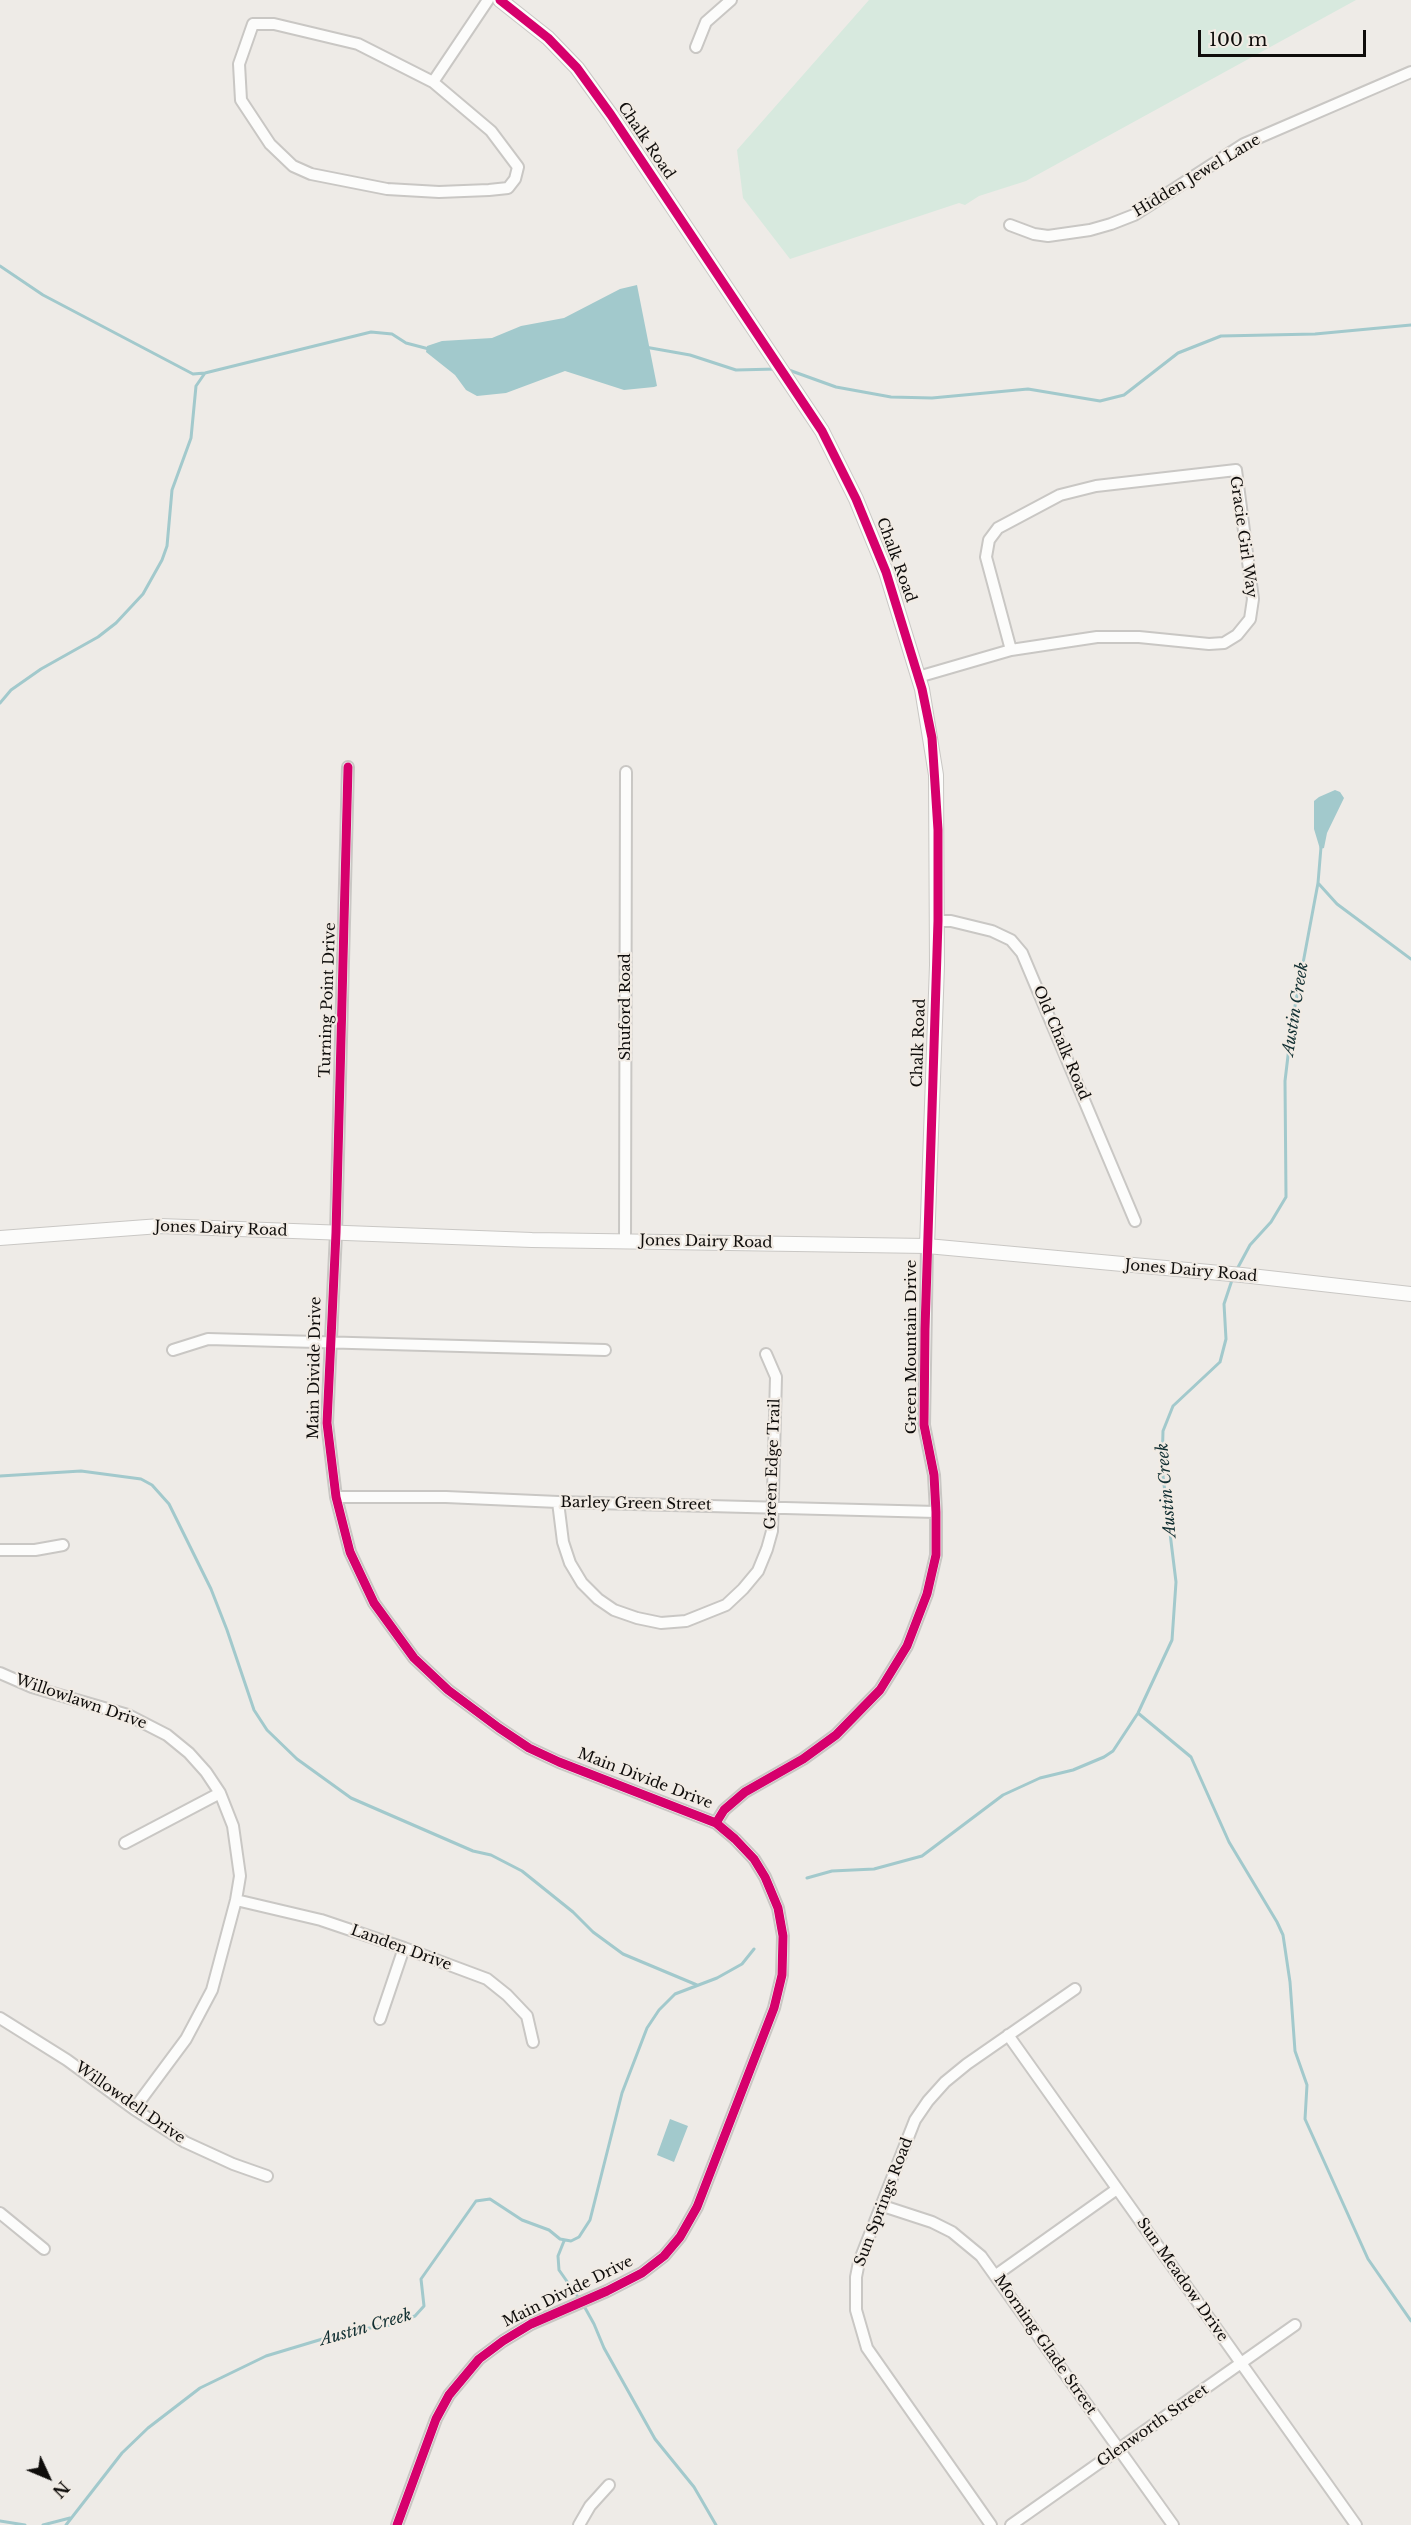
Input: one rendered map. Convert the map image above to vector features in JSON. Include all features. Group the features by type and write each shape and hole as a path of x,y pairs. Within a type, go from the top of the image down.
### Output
{"street":[{"path":"433,82 488,0"},
{"name":"Chalk Road","path":"500,0 548,38 577,68 611,115 822,431 870,530 918,677 932,738 936,775 938,921 927,1246"},
{"path":"696,47 706,22 731,0"},
{"path":"253,24 274,24 358,44 433,82 491,130 512,156 518,167 515,179 508,188 439,192 387,189 311,174 292,166 270,144 241,100 239,64 253,24"},
{"name":"Hidden Jewel Lane","path":"1010,225 1034,234 1048,236 1090,230 1112,224 1134,215 1244,144 1411,72"},
{"name":"Gracie Girl Way","path":"918,677 1011,650 1097,637 1139,637 1209,644 1224,643 1237,635 1250,620 1253,599 1236,470 1096,486 1060,495 998,528 990,540 986,557 1011,650"},
{"name":"Turning Point Drive","path":"336,1233 348,768"},
{"name":"Shuford Road","path":"625,1241 626,772"},
{"name":"Old Chalk Road","path":"938,921 951,921 992,931 1011,940 1022,953 1135,1221"},
{"name":"Jones Dairy Road","path":"0,1238 160,1226 625,1241 927,1246 1242,1275 1411,1294"},
{"name":"Main Divide Drive","path":"336,1233 327,1423 336,1497 350,1552 374,1603 414,1658 448,1690 499,1728 549,1757 716,1823 754,1859 778,1908 783,1936 782,1975 772,2016 697,2207 680,2237 664,2256 642,2273 531,2324 479,2359 449,2395 436,2419 397,2525"},
{"name":"Green Mountain Drive","path":"716,1823 724,1810 746,1792 836,1735 880,1690 907,1646 927,1594 936,1555 936,1512 934,1475 924,1425 927,1246"},
{"path":"173,1350 208,1340 605,1350"},
{"name":"Green Edge Trail","path":"558,1502 563,1542 570,1563 582,1583 598,1599 614,1610 661,1623 686,1621 726,1605 758,1571 772,1531 776,1377 765,1353"},
{"name":"Barley Green Street","path":"336,1497 446,1497 936,1512"},
{"path":"0,1550 35,1550 63,1545"},
{"name":"Willowlawn Drive","path":"0,1673 32,1687 128,1715 150,1725 189,1753 206,1772 220,1793 237,1841 240,1876 236,1900 212,1990 202,2013 172,2060 134,2109"},
{"path":"125,1843 220,1793"},
{"name":"Landen Drive","path":"236,1900 321,1920 404,1948 487,1980 507,1995 526,2016 533,2042"},
{"path":"380,2019 404,1948"},
{"name":"Sun Springs Road","path":"991,2525 867,2348 860,2329 854,2294 856,2277 859,2262 915,2120 928,2102 945,2082 1075,1989"},
{"name":"Willowdell Drive","path":"0,2018 67,2060 134,2109 185,2142 233,2164 267,2176"},
{"name":"Sun Meadow Drive","path":"1008,2035 1356,2525"},
{"path":"996,2275 1117,2189"},
{"name":"Morning Glade Street","path":"883,2206 932,2222 970,2244 996,2275 1173,2525"},
{"path":"0,2213 44,2249"},
{"name":"Glenworth Street","path":"1011,2525 1295,2325"},
{"path":"579,2525 590,2506 609,2485"}],"green space":[{"path":"869,0 1356,0 1026,181 979,196 965,205 959,203 790,259 743,198 737,150"}],"water":[{"path":"637,285 657,386 654,387 624,390 565,371 506,393 477,396 466,390 455,375 426,352 427,346 442,341 492,338 521,326 564,318 620,289"},
{"path":"1335,790 1340,792 1344,798 1327,833 1324,848 1320,849 1314,829 1314,801"},
{"path":"670,2119 688,2126 674,2162 657,2155"}],"waterway":[{"path":"0,266 43,295 193,374 371,332 392,334 406,343 429,349"},
{"path":"786,369 836,387 891,397 932,398 1028,389 1100,401 1124,395 1178,353 1221,336 1315,334 1411,325"},
{"path":"645,347 690,355 736,370 776,369"},
{"path":"0,703 11,690 41,669 98,637 116,623 143,594 167,546 172,490 191,438 196,386 205,373"},
{"name":"Austin Creek","path":"1236,1271 1250,1245 1271,1222 1286,1197 1285,1081 1292,1022 1318,883 1321,847"},
{"path":"1318,883 1337,904 1411,959"},
{"name":"Austin Creek","path":"807,1878 832,1871 874,1869 922,1856 1003,1795 1040,1778 1073,1770 1113,1751 1138,1713 1172,1640 1176,1582 1162,1468 1163,1431 1173,1406 1220,1362 1226,1339 1224,1304 1233,1277"},
{"path":"0,1476 81,1471 141,1479 152,1485 169,1504 211,1589 254,1710 267,1730 297,1759 351,1798 473,1851 491,1855 522,1871 573,1912 593,1932 623,1954 697,1985"},
{"path":"1138,1713 1191,1757 1229,1842 1283,1935 1290,1982 1295,2051 1307,2085 1305,2119 1368,2259 1411,2321"},
{"name":"Austin Creek","path":"66,2525 122,2453 148,2428 200,2388 266,2356 349,2331 390,2325 415,2316 424,2306 421,2279 476,2201 490,2199 522,2220 549,2230 560,2239 571,2241 579,2237 590,2220 622,2093 647,2028 659,2010 675,1994 717,1978 742,1964 754,1949"},
{"path":"564,2241 558,2256 559,2270 580,2300"},
{"path":"584,2306 604,2348 655,2439 694,2487 716,2525"},
{"path":"43,2525 70,2518"},
{"path":"0,2521 25,2525"}],"cycle path":[{"path":"500,0 548,38 577,68 611,115 822,431 856,499 886,572 922,689 932,738 938,830 938,921 924,1425 934,1475 936,1555 927,1594 907,1646 880,1690 836,1735 803,1759 745,1792 724,1810 716,1823"},
{"path":"348,767 336,1233 327,1423 336,1497 350,1552 374,1603 414,1658 448,1690 529,1748 559,1762 716,1823 735,1839 754,1859 765,1877 778,1908 783,1936 782,1975 774,2008 697,2207 680,2237 664,2256 642,2273 531,2324 479,2359 449,2395 436,2419 397,2525"}]}
